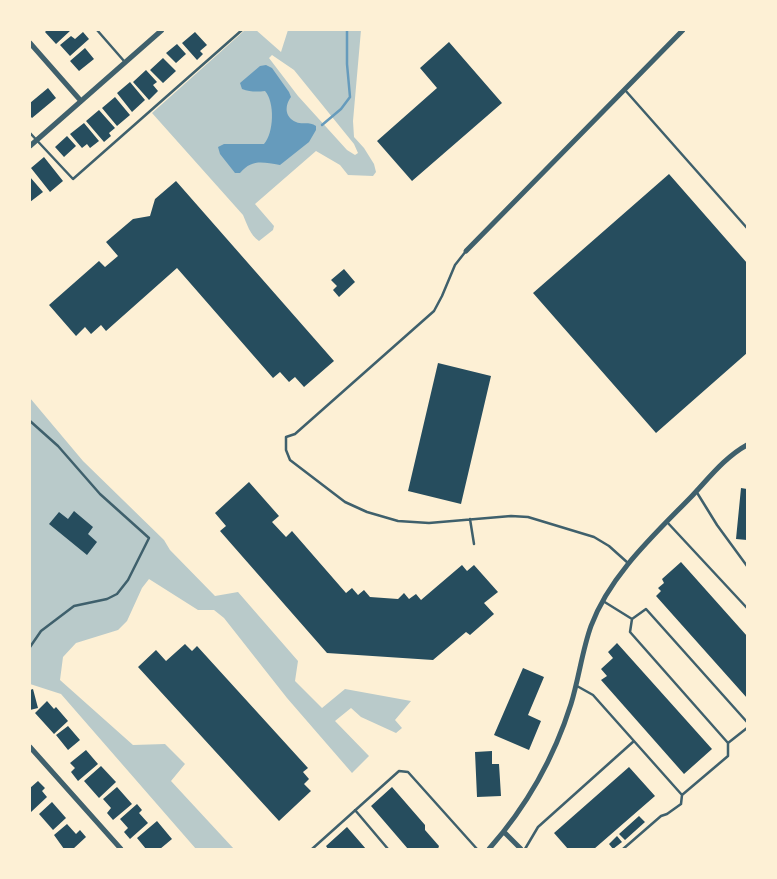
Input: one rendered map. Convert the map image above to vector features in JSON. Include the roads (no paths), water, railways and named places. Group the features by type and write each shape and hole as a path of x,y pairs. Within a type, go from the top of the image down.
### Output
{"street":[{"path":"30,146 162,30"},
{"path":"466,250 683,30"},
{"path":"30,42 81,101"},
{"path":"489,849 504,832 540,781 561,732 588,634 603,600 629,564 667,522 728,457 747,445"},
{"path":"30,747 121,849"},
{"path":"504,832 521,849"}],"lane":[{"path":"97,30 126,62"},
{"path":"30,133 73,179 242,30"},
{"path":"625,90 747,228"},
{"path":"466,250 455,264 434,311 295,434 286,437 286,450 290,460 345,502 367,512 398,521 421,522 512,516 528,517 594,537 609,546 629,564"},
{"path":"30,422 58,446 100,494 149,538 128,580 117,594 107,599 74,606 41,631 30,647"},
{"path":"696,491 717,525 747,566"},
{"path":"470,519 474,544"},
{"path":"667,522 747,608"},
{"path":"603,600 632,620"},
{"path":"623,849 661,816 681,804 682,795 728,756 728,743 630,632 632,620 646,609 747,722"},
{"path":"575,686 593,695 682,795"},
{"path":"728,743 747,728"},
{"path":"525,849 538,827 634,741"},
{"path":"312,849 398,771 408,772 478,849"},
{"path":"355,810 388,849"}],"water":[{"path":"266,65 272,68 289,92 291,97 287,111 289,117 298,123 308,123 316,126 316,130 309,142 280,165 258,163 249,165 240,173 235,173 220,154 218,147 224,144 264,144 267,139 270,133 272,118 268,96 265,91 253,92 242,89 240,83 260,66"}],"waterway":[{"path":"322,125 341,109 350,97 347,64 347,30"}]}
